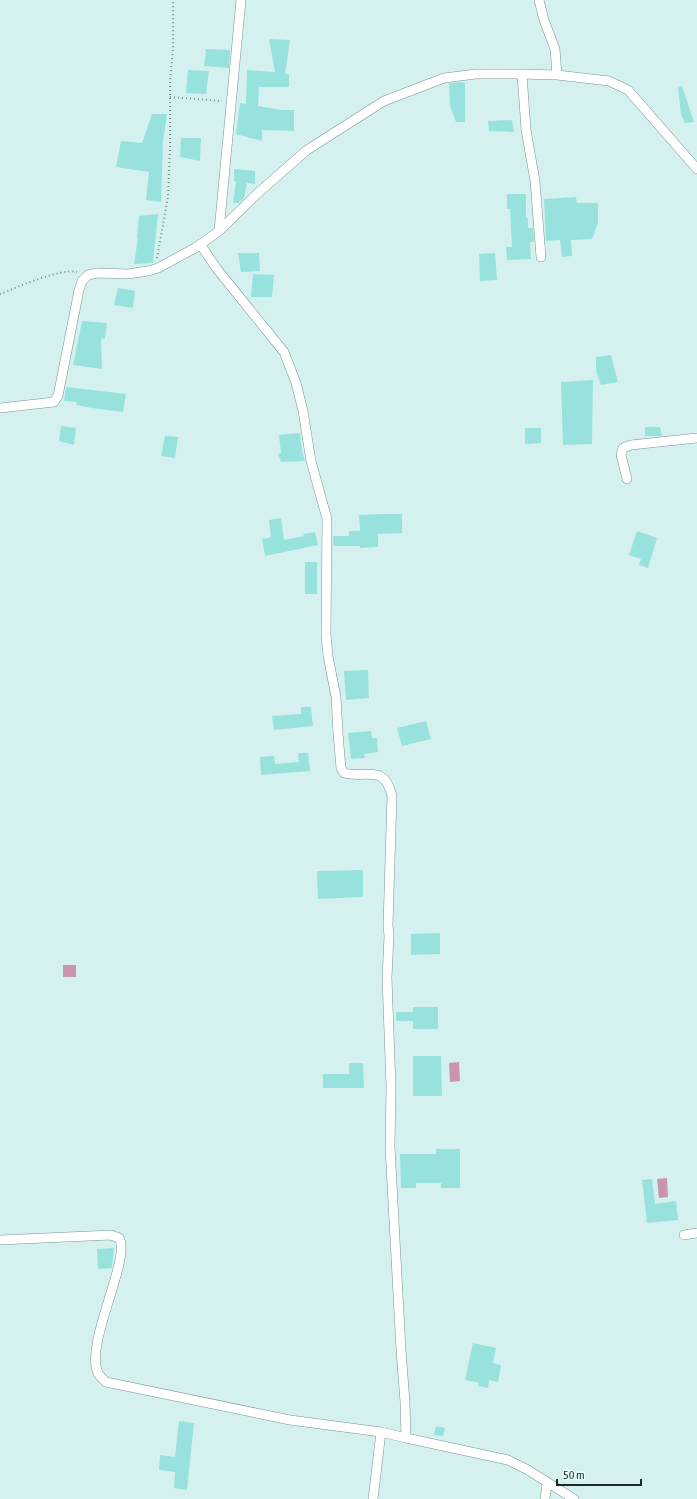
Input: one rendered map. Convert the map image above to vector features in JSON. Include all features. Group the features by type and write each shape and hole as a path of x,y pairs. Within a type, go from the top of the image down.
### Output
{"street":[{"path":"219,231 241,0"},
{"path":"539,0 544,20 555,49 557,75"},
{"path":"0,408 54,402 58,396 79,290 82,282 88,275 97,273 139,273 158,268 200,244 219,231 258,193 307,150 384,101 444,78 476,74 522,74 557,75 609,81 628,90 697,169"},
{"path":"522,74 526,130 534,181 541,257"},
{"path":"200,244 227,281 284,352 296,383 303,411 311,461 327,519 326,636 328,656 336,697 341,768 344,773 373,774 383,777 390,786 392,796 387,978 391,1087 390,1147 406,1438"},
{"path":"627,479 621,455 623,448 631,445 697,438"},
{"path":"684,1235 697,1233"},
{"path":"0,1240 99,1235 111,1235 119,1238 122,1245 121,1257 109,1298 95,1357 98,1373 106,1382 290,1420 381,1432 508,1460 528,1470 574,1499"},
{"path":"372,1499 381,1432"},
{"path":"545,1499 547,1483"}],"path":[{"path":"158,268 157,258 168,198 170,97 173,49 173,0"},
{"path":"170,97 231,102"},
{"path":"0,294 59,273 71,271 88,275"}],"shaded area":[{"path":"63,965 76,965 76,977 63,977"},
{"path":"459,1062 460,1081 450,1082 449,1063"},
{"path":"667,1178 668,1197 659,1198 657,1179"}],"building":[{"path":"269,39 290,40 285,74 289,74 289,87 259,87 258,106 281,110 294,110 294,131 262,130 262,141 236,134 240,103 246,104 247,70 275,72"},
{"path":"206,49 230,50 229,68 204,66"},
{"path":"188,70 209,71 206,94 186,93"},
{"path":"449,83 465,83 465,122 456,122 450,106"},
{"path":"682,86 694,122 685,123 681,115 678,87"},
{"path":"152,114 167,114 163,142 161,202 146,200 149,172 116,167 121,141 142,143"},
{"path":"512,120 514,132 489,131 488,121"},
{"path":"181,138 201,138 200,161 180,157"},
{"path":"234,169 255,171 255,184 247,183 244,198 239,203 233,203 236,181 234,181"},
{"path":"507,194 526,194 526,218 528,218 528,228 533,228 534,242 530,242 531,259 507,260 506,247 512,247 510,209 507,209"},
{"path":"576,197 577,203 598,203 598,223 592,239 571,240 572,256 562,257 560,240 546,241 544,199"},
{"path":"158,214 153,263 134,264 138,238 139,216"},
{"path":"238,253 259,253 260,271 241,272"},
{"path":"495,253 497,280 480,281 479,254"},
{"path":"253,274 274,275 272,297 251,297"},
{"path":"118,288 135,291 133,308 114,305"},
{"path":"82,321 107,323 105,339 101,338 102,369 73,365"},
{"path":"611,355 618,382 601,385 596,371 596,357"},
{"path":"593,380 592,444 563,445 561,382"},
{"path":"66,387 126,394 123,412 92,408 76,405 77,402 64,401"},
{"path":"61,426 76,428 74,445 59,441"},
{"path":"645,427 660,427 662,436 645,436"},
{"path":"525,428 541,428 541,443 525,444"},
{"path":"300,433 305,461 281,462 278,454 281,453 279,435"},
{"path":"165,436 178,437 175,458 161,456"},
{"path":"402,514 402,533 378,534 378,547 360,548 360,546 333,546 333,536 349,536 349,531 360,531 359,515"},
{"path":"281,518 284,540 315,532 318,545 265,556 262,539 271,537 269,520"},
{"path":"637,531 657,538 648,568 639,565 641,559 629,555"},
{"path":"305,562 317,562 317,594 305,594"},
{"path":"368,670 369,698 346,700 344,671"},
{"path":"301,707 311,707 313,726 274,730 272,716 301,714"},
{"path":"426,721 431,739 402,746 397,728"},
{"path":"371,731 372,738 377,738 378,752 364,754 365,758 351,759 348,733"},
{"path":"298,753 308,753 310,771 261,775 260,757 274,756 275,764 299,762"},
{"path":"363,870 363,897 318,899 317,871"},
{"path":"440,933 440,954 411,955 411,934"},
{"path":"413,1007 438,1007 438,1029 413,1029 413,1021 396,1021 396,1012 413,1012"},
{"path":"413,1056 441,1056 442,1096 413,1096"},
{"path":"349,1063 363,1063 364,1088 323,1088 323,1074 349,1074"},
{"path":"436,1149 460,1149 460,1188 441,1188 441,1183 416,1183 416,1188 401,1188 400,1154 436,1154"},
{"path":"652,1179 655,1204 676,1201 678,1220 647,1223 642,1180"},
{"path":"114,1248 112,1268 98,1269 97,1249"},
{"path":"473,1343 496,1348 493,1363 501,1365 498,1382 489,1380 488,1388 478,1386 479,1383 465,1380"},
{"path":"179,1421 194,1423 187,1490 174,1488 175,1472 159,1470 160,1455 175,1457"},
{"path":"436,1426 445,1428 443,1436 434,1435"}]}
